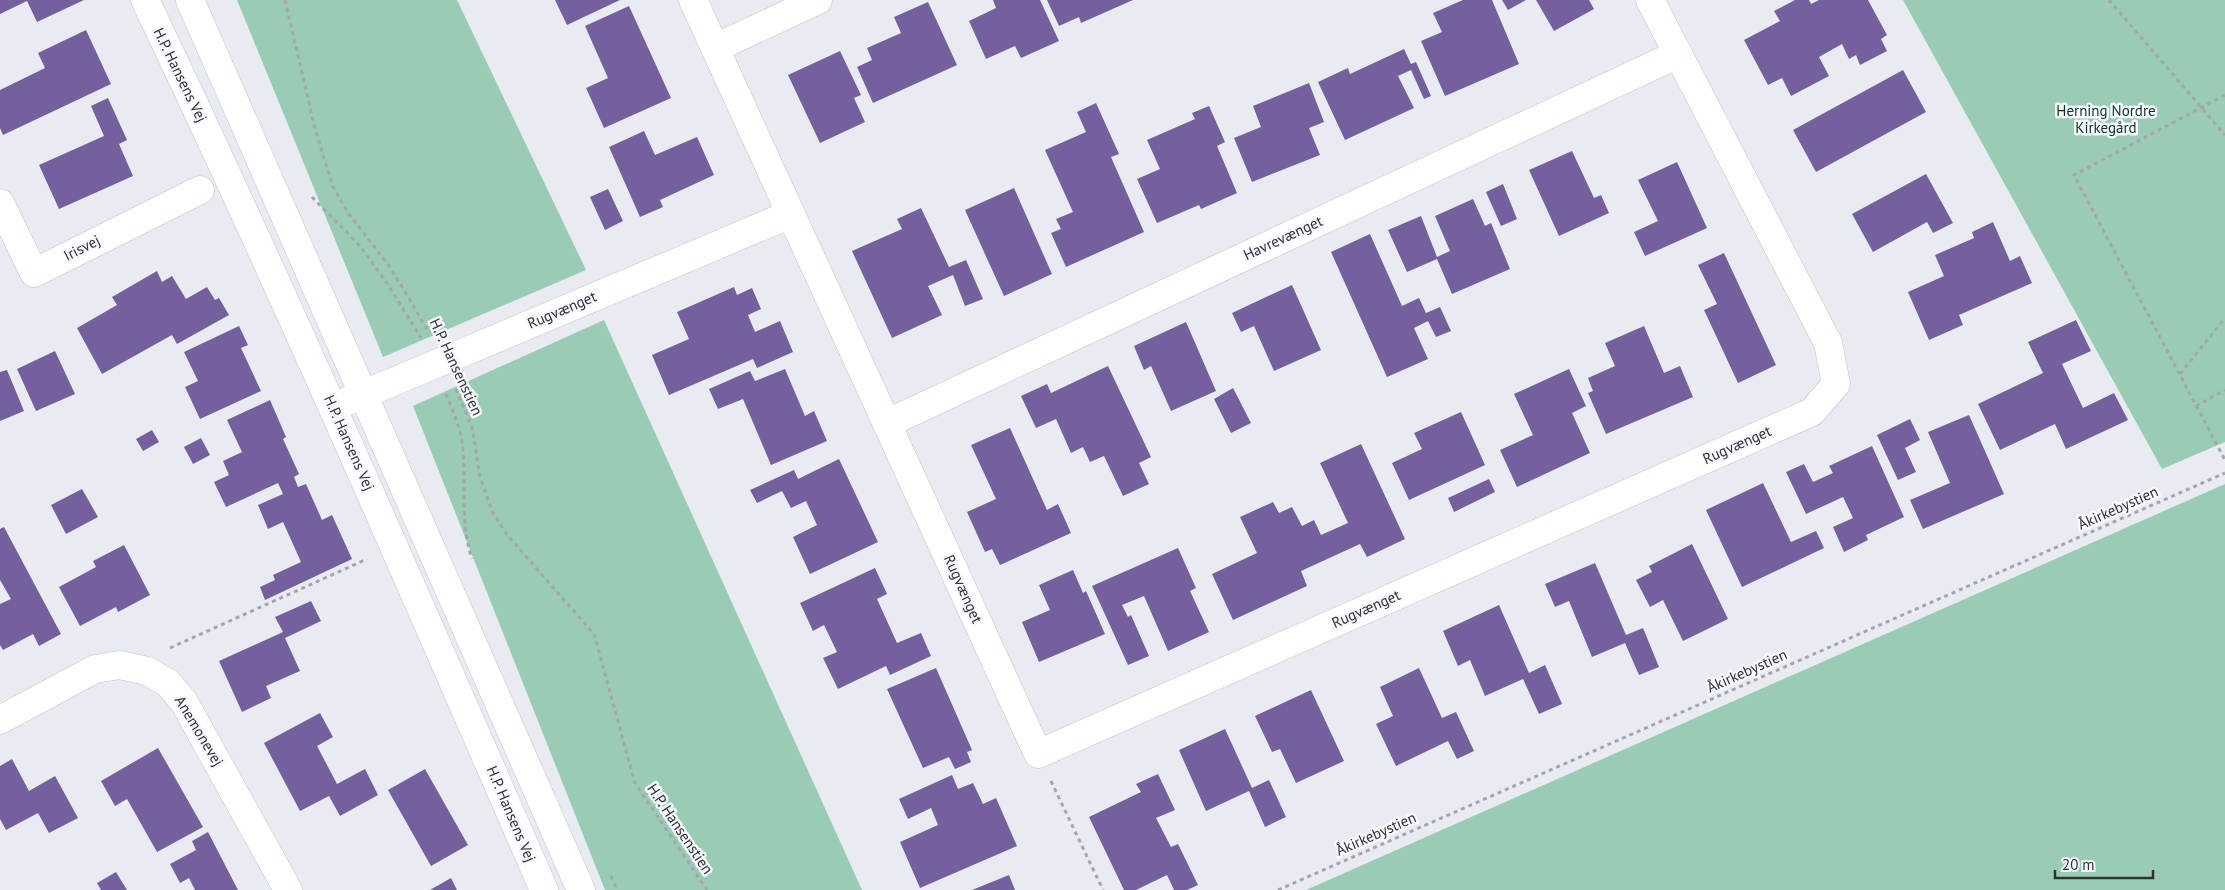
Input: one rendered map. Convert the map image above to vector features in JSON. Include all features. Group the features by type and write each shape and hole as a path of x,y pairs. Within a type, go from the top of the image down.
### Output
{"street":[{"name":"H.P. Hansens Vej","path":"145,0 228,175 395,546 544,890"},
{"path":"190,0 365,394 581,890"},
{"name":"Rugvænget","path":"693,0 1038,754 1812,412 1836,384 1828,343 1650,0"},
{"path":"715,48 818,0"},
{"name":"Havrevænget","path":"888,423 1678,54"},
{"name":"Irisvej","path":"0,203 34,273 200,190"},
{"name":"Rugvænget","path":"333,408 791,214"},
{"name":"Anemonevej","path":"0,720 94,669 120,665 147,671 168,683 184,702 288,890"}],"path":[{"name":"H.P. Hansenstien","path":"285,0 315,129 333,187 349,214 388,266 433,339 462,441 464,523 467,545 473,562"},
{"path":"2108,0 2225,135"},
{"path":"2225,94 2074,175 2225,460"},
{"name":"H.P. Hansenstien","path":"308,192 360,246 376,267 438,362 472,427 480,477 493,513 508,536 594,634 635,783 707,890"},
{"path":"2179,375 2225,318"},
{"path":"2196,406 2225,390"},
{"name":"Åkirkebystien","path":"1278,890 2225,473"},
{"path":"147,671 151,657 395,546"},
{"path":"1038,754 1103,890"},
{"path":"609,872 617,890"}],"green space":[{"path":"237,0 457,0 586,270 383,357"},
{"name":"Herning Nordre Kirkegård","path":"1903,0 2225,0 2225,442 2162,469"},
{"path":"604,320 862,890 605,890 413,406"},
{"path":"2225,484 2225,890 1306,890"}],"building":[{"path":"0,0 84,0 37,22 27,1 0,14"},
{"path":"555,0 620,0 567,25"},
{"path":"993,0 1040,0 1059,41 1021,58 1015,46 986,59 969,21 996,8"},
{"path":"1047,0 1133,0 1081,23 1079,17 1059,26"},
{"path":"1463,0 1492,0 1519,64 1445,96 1421,41 1442,32 1433,13"},
{"path":"1502,0 1526,0 1508,10"},
{"path":"1536,0 1589,0 1594,9 1554,31"},
{"path":"1795,0 1809,0 1811,4 1819,0 1868,0 1887,35 1881,39 1887,51 1860,65 1856,55 1849,59 1842,44 1819,57 1829,76 1791,96 1782,78 1768,85 1744,40 1780,21 1774,11"},
{"path":"928,2 957,65 873,103 857,67 872,60 867,48 901,33 894,17"},
{"path":"629,6 671,98 604,128 586,88 608,78 585,26"},
{"path":"86,30 111,84 3,135 0,128 0,90 45,68 38,53"},
{"path":"1404,49 1411,64 1416,62 1431,96 1424,99 1411,70 1398,76 1414,108 1345,140 1318,82 1348,68 1350,74"},
{"path":"840,51 861,95 854,98 865,122 820,143 788,75"},
{"path":"1903,70 1926,112 1816,172 1793,130"},
{"path":"1309,83 1324,122 1309,128 1320,155 1252,182 1234,138 1261,127 1253,106"},
{"path":"108,98 127,140 119,144 133,176 59,209 39,165 104,136 91,106"},
{"path":"1096,103 1119,154 1111,157 1144,232 1066,267 1051,233 1061,229 1056,219 1073,212 1045,150 1086,132 1077,112"},
{"path":"1209,106 1225,142 1217,146 1237,193 1201,209 1199,205 1157,223 1137,179 1160,169 1147,140 1195,119 1192,113"},
{"path":"644,131 655,155 697,137 714,175 660,200 663,207 640,217 609,147"},
{"path":"1572,151 1594,198 1601,195 1609,213 1559,236 1529,170"},
{"path":"1677,162 1707,228 1645,256 1634,232 1658,221 1638,180"},
{"path":"1926,174 1953,223 1933,233 1927,222 1873,252 1852,214"},
{"path":"1503,184 1517,219 1501,226 1486,192"},
{"path":"1014,188 1052,274 1004,296 965,210"},
{"path":"608,189 623,221 605,230 590,197"},
{"path":"1473,199 1485,226 1491,223 1510,269 1452,294 1437,259 1407,272 1388,230 1421,216 1437,257 1450,251 1435,216"},
{"path":"921,208 949,267 966,260 983,299 965,306 953,275 928,286 942,315 892,338 852,251 902,229 897,219"},
{"path":"1993,222 2010,261 2020,256 2032,283 1959,315 1963,325 1929,340 1908,292 1944,276 1935,255 1974,238 1972,232"},
{"path":"1370,234 1402,306 1419,298 1426,313 1440,307 1451,331 1436,337 1428,321 1414,328 1428,359 1387,377 1331,252"},
{"path":"1724,253 1776,365 1738,383 1704,310 1717,304 1698,265"},
{"path":"157,271 162,282 172,276 186,299 207,287 215,300 219,298 229,315 177,344 172,335 102,374 77,328 117,305 112,297"},
{"path":"1292,285 1321,350 1274,371 1254,326 1241,332 1232,313"},
{"path":"734,287 737,295 752,288 761,309 748,315 755,332 780,321 793,352 757,368 753,359 669,395 652,355 689,339 677,312"},
{"path":"2076,320 2091,351 2062,364 2083,408 2114,393 2128,420 2066,449 2055,424 2000,450 1978,404 2043,373 2028,342"},
{"path":"1186,322 1216,391 1171,411 1151,366 1144,370 1134,346"},
{"path":"239,326 248,345 241,348 261,391 200,419 185,387 198,381 184,352"},
{"path":"1644,326 1664,373 1680,366 1693,397 1606,434 1588,393 1593,391 1588,378 1615,366 1605,343"},
{"path":"55,351 75,394 36,411 17,369"},
{"path":"1108,366 1151,457 1139,463 1149,484 1123,496 1104,456 1090,462 1083,447 1071,453 1056,419 1036,428 1021,396 1047,384 1051,393"},
{"path":"785,369 805,416 814,411 827,441 771,465 743,399 718,409 709,389 750,371 755,381"},
{"path":"1569,369 1586,406 1572,413 1590,453 1517,487 1500,450 1533,435 1514,394"},
{"path":"7,370 24,411 0,421 0,372"},
{"path":"1233,388 1251,423 1231,433 1214,399"},
{"path":"270,400 286,437 283,439 299,474 294,477 298,487 306,484 322,520 332,515 352,559 265,600 260,587 275,580 273,575 301,562 283,522 268,529 258,505 283,494 278,483 226,507 214,482 229,475 223,461 242,452 227,420"},
{"path":"1461,412 1485,465 1409,500 1392,463 1422,449 1414,433"},
{"path":"1969,415 2004,494 1923,529 1910,500 1950,483 1928,432"},
{"path":"1910,419 1920,440 1905,448 1916,472 1898,480 1877,435"},
{"path":"1010,428 1047,510 1058,504 1071,533 1000,565 992,549 985,552 967,512 996,499 971,445"},
{"path":"152,430 159,442 143,451 136,439"},
{"path":"201,438 210,455 193,464 184,447"},
{"path":"1361,444 1405,539 1367,557 1360,544 1301,571 1307,586 1233,620 1212,574 1257,553 1240,517 1273,502 1279,513 1292,507 1302,526 1314,520 1321,535 1348,523 1320,463"},
{"path":"1872,446 1904,517 1866,535 1868,540 1844,552 1833,527 1853,518 1843,497 1806,514 1786,472 1804,464 1813,482 1833,473 1829,466"},
{"path":"839,459 878,542 810,574 793,537 817,525 806,501 791,508 782,491 757,503 750,490 794,470 798,479"},
{"path":"1489,479 1495,492 1454,512 1448,498"},
{"path":"1763,483 1791,542 1816,531 1824,548 1742,587 1706,510"},
{"path":"82,489 98,517 66,534 51,505"},
{"path":"4,527 61,634 39,646 33,634 3,650 0,645 0,604 11,599 0,580 0,529"},
{"path":"1692,544 1728,619 1683,641 1663,600 1650,607 1636,580 1652,572 1649,566"},
{"path":"124,545 150,595 118,612 116,607 80,626 59,587 96,567 93,561"},
{"path":"1178,548 1196,588 1190,591 1209,632 1168,651 1144,596 1122,605 1128,617 1131,615 1149,656 1128,665 1092,586"},
{"path":"1595,563 1626,635 1643,628 1659,667 1639,675 1625,643 1592,657 1569,601 1555,607 1545,584"},
{"path":"875,568 887,594 877,599 897,643 921,633 931,656 890,675 886,666 838,689 823,658 837,652 824,625 813,631 800,603"},
{"path":"1073,570 1083,593 1086,591 1105,634 1039,662 1022,622 1050,610 1039,585"},
{"path":"311,601 321,621 285,638 300,671 266,686 271,698 242,712 219,661 283,632 275,617"},
{"path":"1499,605 1529,673 1545,665 1562,704 1539,714 1523,679 1485,696 1470,660 1458,666 1443,631"},
{"path":"936,668 972,750 967,752 971,762 955,769 949,757 923,768 887,689"},
{"path":"1419,668 1442,718 1456,712 1474,751 1457,759 1448,741 1396,766 1376,724 1393,716 1380,687"},
{"path":"1311,690 1344,761 1296,783 1280,749 1272,752 1255,716"},
{"path":"320,713 333,737 317,746 337,784 365,769 378,795 340,816 329,796 300,811 264,743"},
{"path":"1225,729 1252,788 1269,780 1286,817 1265,827 1249,791 1206,811 1179,750"},
{"path":"158,748 203,827 157,852 127,799 115,806 101,781"},
{"path":"12,759 29,791 55,776 78,818 49,833 38,813 6,830 0,819 0,766"},
{"path":"425,769 468,845 431,866 388,790"},
{"path":"1158,774 1175,810 1156,818 1171,847 1178,844 1198,885 1187,890 1174,890 1167,875 1136,890 1124,890 1089,817 1141,792 1136,784"},
{"path":"952,775 958,789 973,783 983,804 996,798 1017,846 920,888 900,842 938,825 931,808 908,819 899,799"},
{"path":"208,832 238,890 195,890 189,878 180,883 170,864 196,850 192,841"},
{"path":"116,872 127,890 101,890 97,883"},
{"path":"1009,875 1015,890 972,890"},
{"path":"451,878 457,890 430,890"}]}
